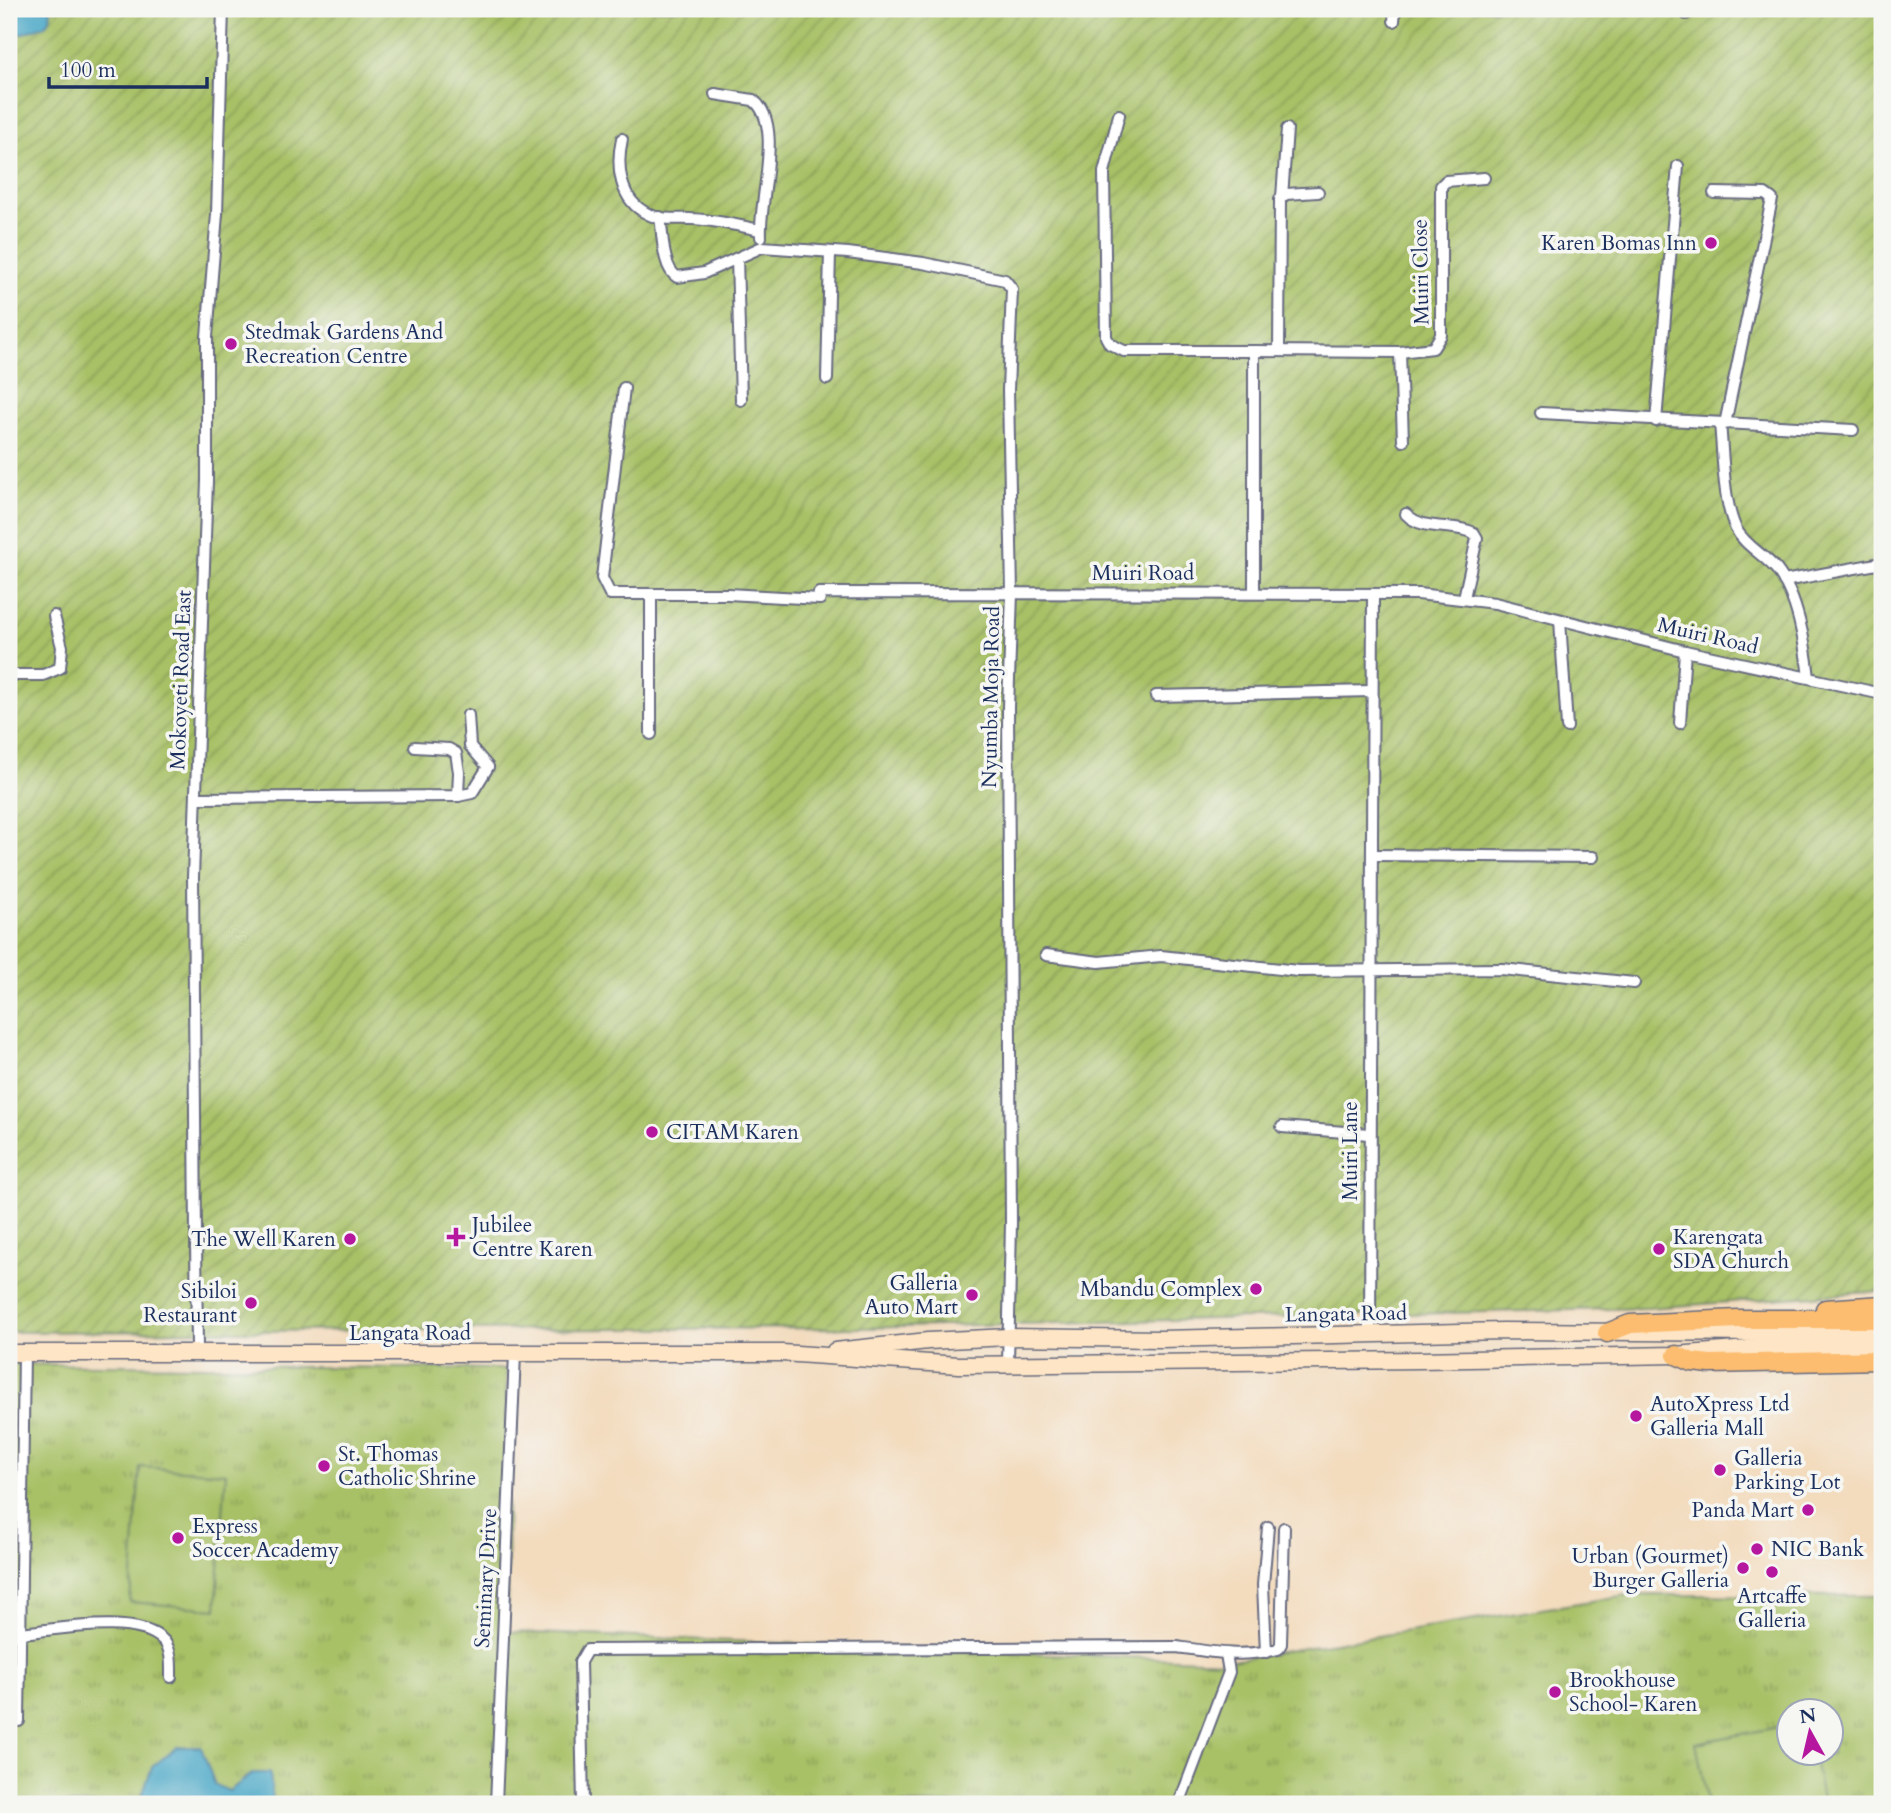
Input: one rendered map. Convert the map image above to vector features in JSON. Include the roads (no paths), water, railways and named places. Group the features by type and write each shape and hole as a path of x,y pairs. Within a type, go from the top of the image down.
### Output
{"main road":[{"path":"1606,1333 1630,1324 1738,1318 1882,1305"},
{"path":"1738,1318 1882,1319"},
{"name":"Langata Road","path":"811,1354 928,1341 1008,1337 1148,1339 1503,1331 1882,1334"},
{"name":"Langata Road","path":"17,1353 811,1354 912,1363 1008,1364 1676,1355 1748,1349 1882,1348"},
{"path":"1676,1355 1689,1362 1710,1364 1882,1360"}],"street":[{"name":"Mokoyeti Road East","path":"197,1353 192,1040 207,481 207,337 217,214 223,9"},
{"path":"1394,21 1395,9"},
{"path":"660,218 666,257 674,275 704,272 762,247 760,230 768,159 766,114 753,100 715,94"},
{"name":"Muiri Close","path":"1118,115 1104,172 1106,332 1108,341 1116,349 1400,352 1433,348 1441,335 1441,187 1447,181 1484,178"},
{"path":"1279,351 1282,197 1287,129"},
{"path":"622,139 618,163 622,182 644,212 660,218 725,223 760,230"},
{"path":"1656,421 1678,166"},
{"path":"1282,197 1318,192"},
{"path":"1714,192 1765,194 1772,199 1722,424 1732,518 1745,541 1776,569 1784,581 1796,614 1809,677"},
{"name":"Nyumba Moja Road","path":"762,247 923,263 1010,283 1012,289 1008,390 1012,593 1008,707 1011,1223 1008,1364"},
{"path":"827,379 830,252"},
{"path":"737,258 741,400"},
{"path":"1254,351 1254,593"},
{"path":"1400,352 1403,441"},
{"name":"Muiri Road","path":"624,388 602,578 610,594 728,594 820,599 819,593 1254,593 1464,598 1685,651 1882,694"},
{"path":"1541,413 1853,430"},
{"path":"1406,514 1412,520 1474,533 1478,538 1464,598"},
{"path":"1784,581 1882,564"},
{"name":"Muiri Lane","path":"1370,1334 1373,594"},
{"path":"651,595 651,734"},
{"path":"9,661 9,675 43,675 60,668 62,647 54,616"},
{"path":"1560,620 1567,727"},
{"path":"1680,723 1685,651"},
{"path":"1156,696 1372,691"},
{"path":"197,798 458,796 474,792 488,771 486,763 470,746 468,715"},
{"path":"415,747 449,749 456,753 459,772 458,796"},
{"path":"1373,855 1593,857"},
{"path":"1046,955 1099,962 1161,957 1298,971 1502,969 1634,983"},
{"path":"1282,1127 1369,1135"},
{"path":"17,1353 19,1721"},
{"name":"Seminary Drive","path":"496,1804 515,1354"},
{"path":"1266,1652 1264,1585 1268,1527"},
{"path":"583,1804 580,1662 583,1653 591,1649 1177,1647 1226,1654 1266,1652 1278,1649 1281,1644 1284,1528"},
{"path":"20,1633 123,1625 154,1633 166,1643 171,1661 171,1677"},
{"path":"1180,1804 1229,1672 1226,1654"}],"water":[{"path":"9,9 51,9 50,20 44,26 9,38"},
{"path":"177,1747 201,1747 215,1785 229,1791 253,1773 270,1773 273,1804 139,1804 152,1767"}],"place":[{"name":"Karen Bomas Inn","path":"1711,243"},
{"name":"Stedmak Gardens And Recreation Centre","path":"231,344"},
{"name":"CITAM Karen","path":"652,1132"},
{"name":"Jubilee Centre Karen","path":"456,1237"},
{"name":"The Well Karen","path":"350,1239"},
{"name":"Karengata SDA Church","path":"1659,1249"},
{"name":"Mbandu Complex","path":"1256,1289"},
{"name":"Galleria Auto Mart","path":"972,1295"},
{"name":"Sibiloi Restaurant","path":"251,1303"},
{"name":"AutoXpress Ltd Galleria Mall","path":"1636,1416"},
{"name":"St. Thomas Catholic Shrine","path":"324,1466"},
{"name":"Galleria Parking Lot","path":"1720,1470"},
{"name":"Panda Mart","path":"1808,1510"},
{"name":"Express Soccer Academy","path":"178,1538"},
{"name":"NIC Bank","path":"1757,1549"},
{"name":"Urban (Gourmet) Burger Galleria","path":"1743,1568"},
{"name":"Artcaffe Galleria","path":"1772,1572"},
{"name":"Brookhouse School- Karen","path":"1555,1692"}]}
